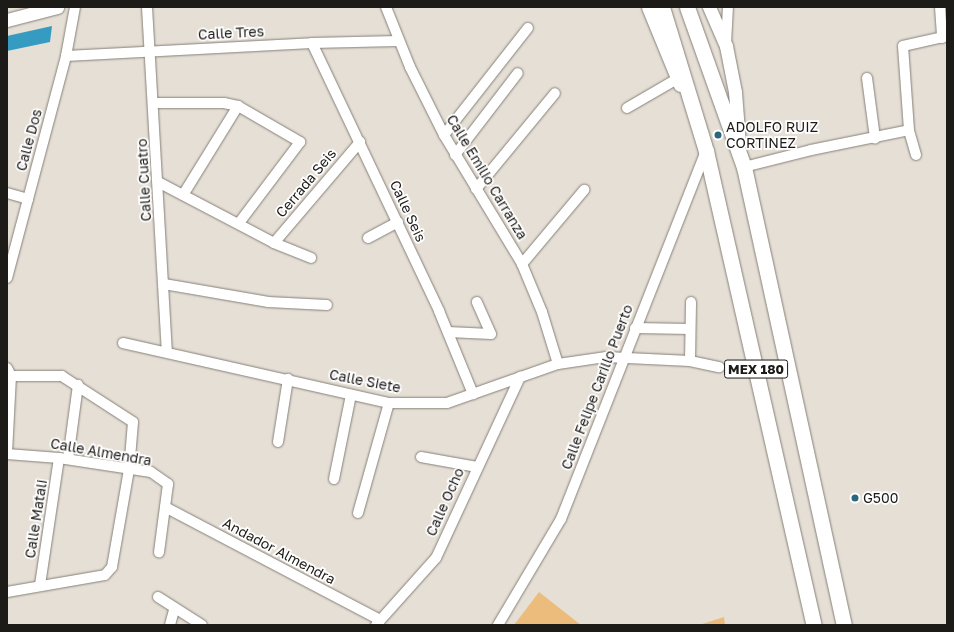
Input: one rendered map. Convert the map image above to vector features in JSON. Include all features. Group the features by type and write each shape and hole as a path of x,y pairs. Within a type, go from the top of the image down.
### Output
{"highway":[{"path":"662,7 694,113"},
{"path":"687,7 742,161"},
{"name":"MEX 180","path":"694,113 706,151 814,625"},
{"name":"MEX 180","path":"742,161 844,625"}],"main road":[{"path":"7,20 57,7"},
{"path":"648,7 677,79 694,113"},
{"path":"709,7 726,46 735,92 742,161"}],"street":[{"name":"Calle Dos","path":"7,278 66,56 75,7"},
{"name":"Calle Cuatro","path":"148,7 167,351"},
{"name":"Calle Emilio Carranza","path":"386,7 398,41 444,135 522,264 542,312 558,364"},
{"path":"726,46 728,7"},
{"path":"916,155 909,130 903,46 945,37 940,7"},
{"path":"444,135 528,28"},
{"name":"Calle Tres","path":"66,56 312,43 398,41"},
{"name":"Calle Seis","path":"312,43 398,222 448,332 473,394"},
{"path":"455,154 518,73"},
{"path":"867,78 874,138"},
{"path":"627,108 677,79"},
{"path":"476,189 555,94"},
{"path":"154,103 224,102 238,106 300,142 239,223"},
{"path":"183,195 238,106"},
{"path":"742,161 811,150 909,130"},
{"name":"Cerrada Seis","path":"274,243 360,142"},
{"name":"Calle Felipe Carillo Puerto","path":"498,625 561,519 706,151"},
{"path":"158,182 239,223 274,243 311,258"},
{"path":"522,264 584,190"},
{"path":"7,193 28,199"},
{"path":"368,238 398,222"},
{"path":"164,284 268,302 327,305"},
{"path":"448,332 490,334 477,302"},
{"path":"690,360 692,302"},
{"path":"635,328 690,329"},
{"name":"Calle Siete","path":"123,343 167,351 389,403 442,404 558,364 606,357 690,360 719,367"},
{"path":"7,453 9,372 62,376 78,385 132,422 129,470 112,567 105,574 7,592"},
{"name":"Calle Ocho","path":"378,622 436,558 520,377"},
{"path":"278,442 288,379"},
{"name":"Calle Matali","path":"40,585 78,385"},
{"path":"334,479 351,395"},
{"path":"358,513 389,403"},
{"name":"Calle Almendra","path":"7,453 64,458 129,470 151,472 168,484 159,552"},
{"path":"421,457 477,467"},
{"name":"Andador Almendra","path":"165,507 378,622"},
{"path":"158,598 174,610 202,625"},
{"path":"170,625 174,610"}],"shaded area":[{"path":"539,592 581,625 514,625"},
{"path":"724,617 725,625 699,625"}],"water":[{"path":"52,26 50,42 7,51 7,36"}],"place":[{"name":"ADOLFO RUIZ CORTINEZ","path":"718,135"},
{"name":"G500","path":"855,498"}]}
